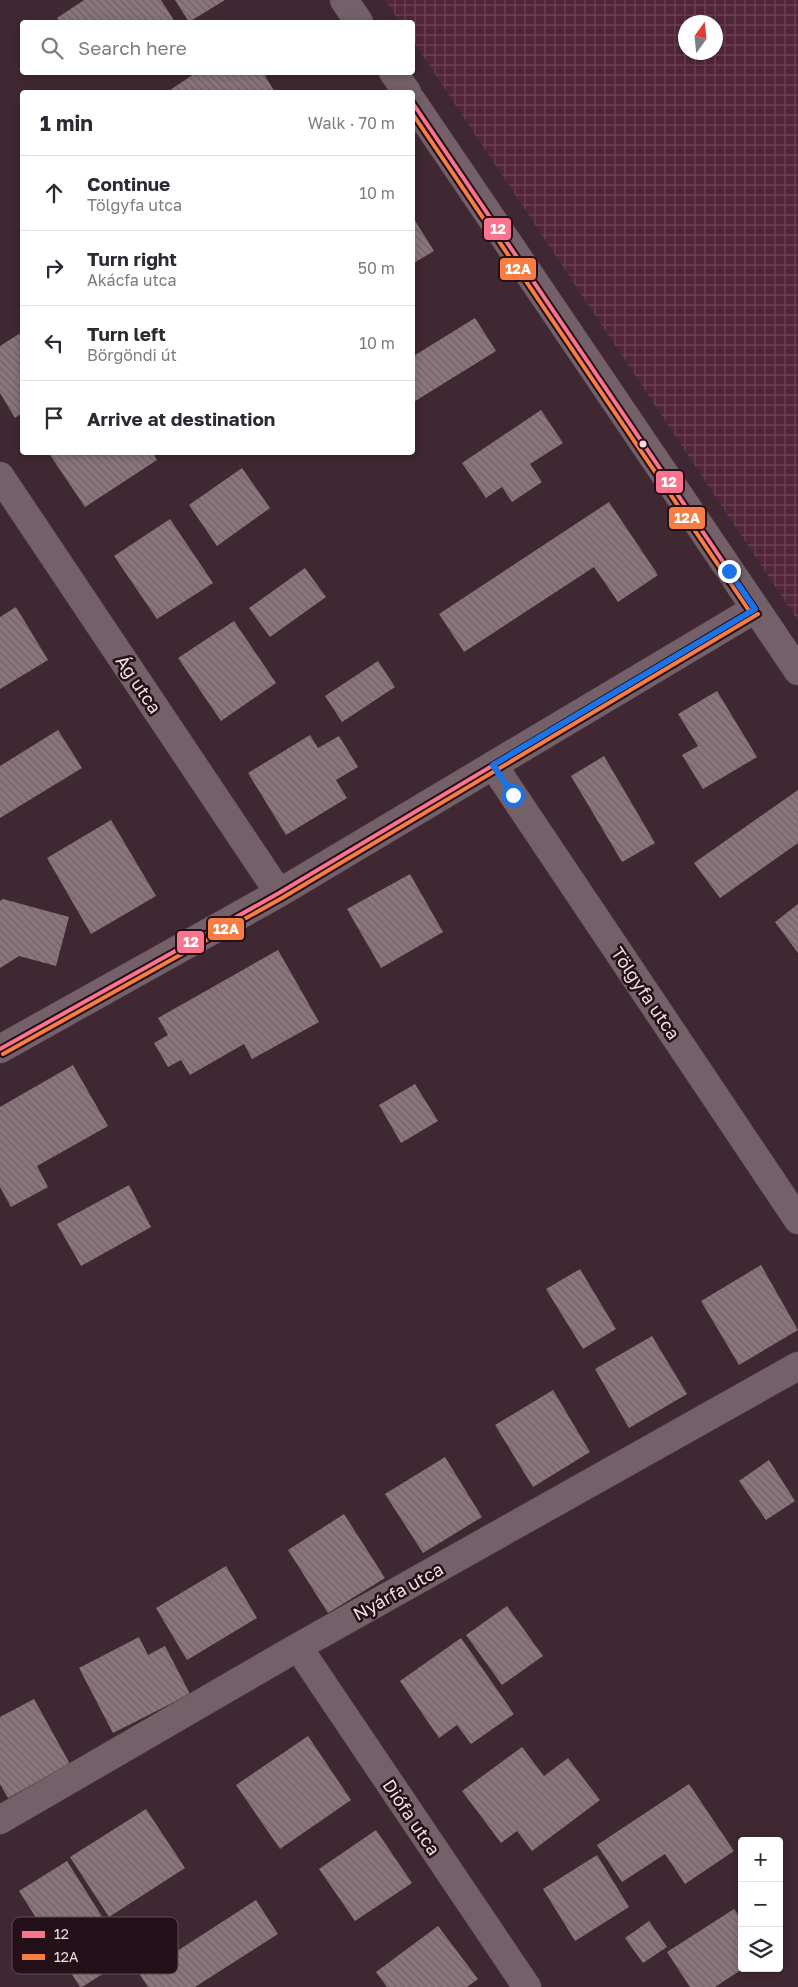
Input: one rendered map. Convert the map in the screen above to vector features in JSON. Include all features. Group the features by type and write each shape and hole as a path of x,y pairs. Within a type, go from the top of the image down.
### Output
{"street":[{"path":"344,0 358,20"},
{"path":"395,75 406,90"},
{"path":"415,105 798,671"},
{"name":"Ág utca","path":"0,476 278,893"},
{"path":"0,1049 278,893 755,609"},
{"name":"Tölgyfa utca","path":"493,765 798,1220"},
{"name":"Nyárfa utca","path":"0,1820 298,1647 798,1366"},
{"name":"Diófa utca","path":"298,1647 527,1987"}],"shaded area":[{"path":"385,0 798,0 798,621 415,44 415,20 399,20"}],"building":[{"path":"84,0 161,0 174,20 58,20 57,18"},
{"path":"175,0 225,0 192,20 188,20"},
{"path":"192,75 266,75 265,76 274,90 170,90"},
{"path":"415,221 434,251 415,262"},
{"path":"475,318 496,351 415,401 415,355"},
{"path":"20,333 20,414 15,418 0,393 0,346"},
{"path":"541,410 563,443 530,464 542,482 512,502 502,487 486,498 462,463"},
{"path":"50,455 154,455 157,460 85,507"},
{"path":"242,468 270,508 217,546 189,505"},
{"path":"609,502 658,575 618,602 594,567 464,652 439,614"},
{"path":"170,519 213,583 157,619 114,556"},
{"path":"305,568 326,597 270,637 249,608"},
{"path":"16,607 48,660 0,689 0,617"},
{"path":"234,621 276,683 221,721 178,658"},
{"path":"378,661 395,687 342,722 325,696"},
{"path":"717,691 757,757 703,789 682,755 698,746 678,714"},
{"path":"58,730 82,768 0,818 0,766"},
{"path":"310,735 318,748 339,736 358,767 336,780 347,798 286,835 248,773"},
{"path":"604,756 655,843 622,862 571,776"},
{"path":"798,790 798,843 720,898 694,863"},
{"path":"111,820 156,896 91,934 47,858"},
{"path":"410,874 443,932 381,968 347,909"},
{"path":"3,899 69,917 56,966 19,956 0,968 0,901"},
{"path":"798,904 798,953 775,922"},
{"path":"278,950 319,1022 252,1059 244,1044 190,1075 181,1060 168,1067 154,1043 168,1035 158,1018"},
{"path":"73,1065 108,1126 37,1166 48,1187 11,1207 0,1187 0,1107"},
{"path":"415,1084 438,1121 401,1143 379,1105"},
{"path":"129,1185 151,1227 81,1266 57,1224"},
{"path":"761,1265 798,1330 739,1365 701,1301"},
{"path":"580,1269 616,1329 583,1349 546,1289"},
{"path":"652,1336 687,1394 629,1428 595,1369"},
{"path":"553,1390 590,1452 533,1487 495,1425"},
{"path":"445,1457 482,1517 423,1553 385,1494"},
{"path":"769,1460 795,1501 766,1520 739,1481"},
{"path":"344,1514 385,1578 328,1613 288,1550"},
{"path":"226,1566 257,1618 187,1660 156,1608"},
{"path":"507,1606 543,1656 502,1685 466,1635"},
{"path":"139,1637 148,1655 165,1646 190,1694 113,1733 79,1668"},
{"path":"461,1638 514,1714 471,1744 457,1725 439,1738 400,1681"},
{"path":"34,1699 70,1764 8,1798 0,1784 0,1717"},
{"path":"308,1736 351,1800 280,1849 236,1785"},
{"path":"522,1747 544,1776 568,1758 600,1800 532,1851 517,1831 501,1843 462,1791"},
{"path":"689,1784 734,1851 685,1884 665,1854 622,1882 597,1845"},
{"path":"146,1809 185,1868 109,1917 70,1857"},
{"path":"376,1830 412,1883 355,1921 319,1869"},
{"path":"597,1855 629,1907 575,1941 543,1889"},
{"path":"67,1861 102,1917 36,1917 19,1891"},
{"path":"256,1900 278,1934 195,1987 148,1987 140,1975 142,1974 178,1974 178,1950"},
{"path":"734,1909 738,1914 738,1972 715,1987 690,1987 667,1952"},
{"path":"649,1921 667,1947 643,1963 625,1938"},
{"path":"438,1926 478,1979 467,1987 387,1987 376,1972"},
{"path":"72,1974 103,1974 82,1987 80,1987"}],"transit line":[{"name":"12","path":"415,106 755,609"},
{"name":"12A","path":"415,117 750,612"},
{"name":"12","path":"0,1049 279,893 755,609"},
{"name":"12A","path":"3,1054 282,898 758,614"}],"route":[{"path":"513,795 493,765 755,609 729,571"}]}
